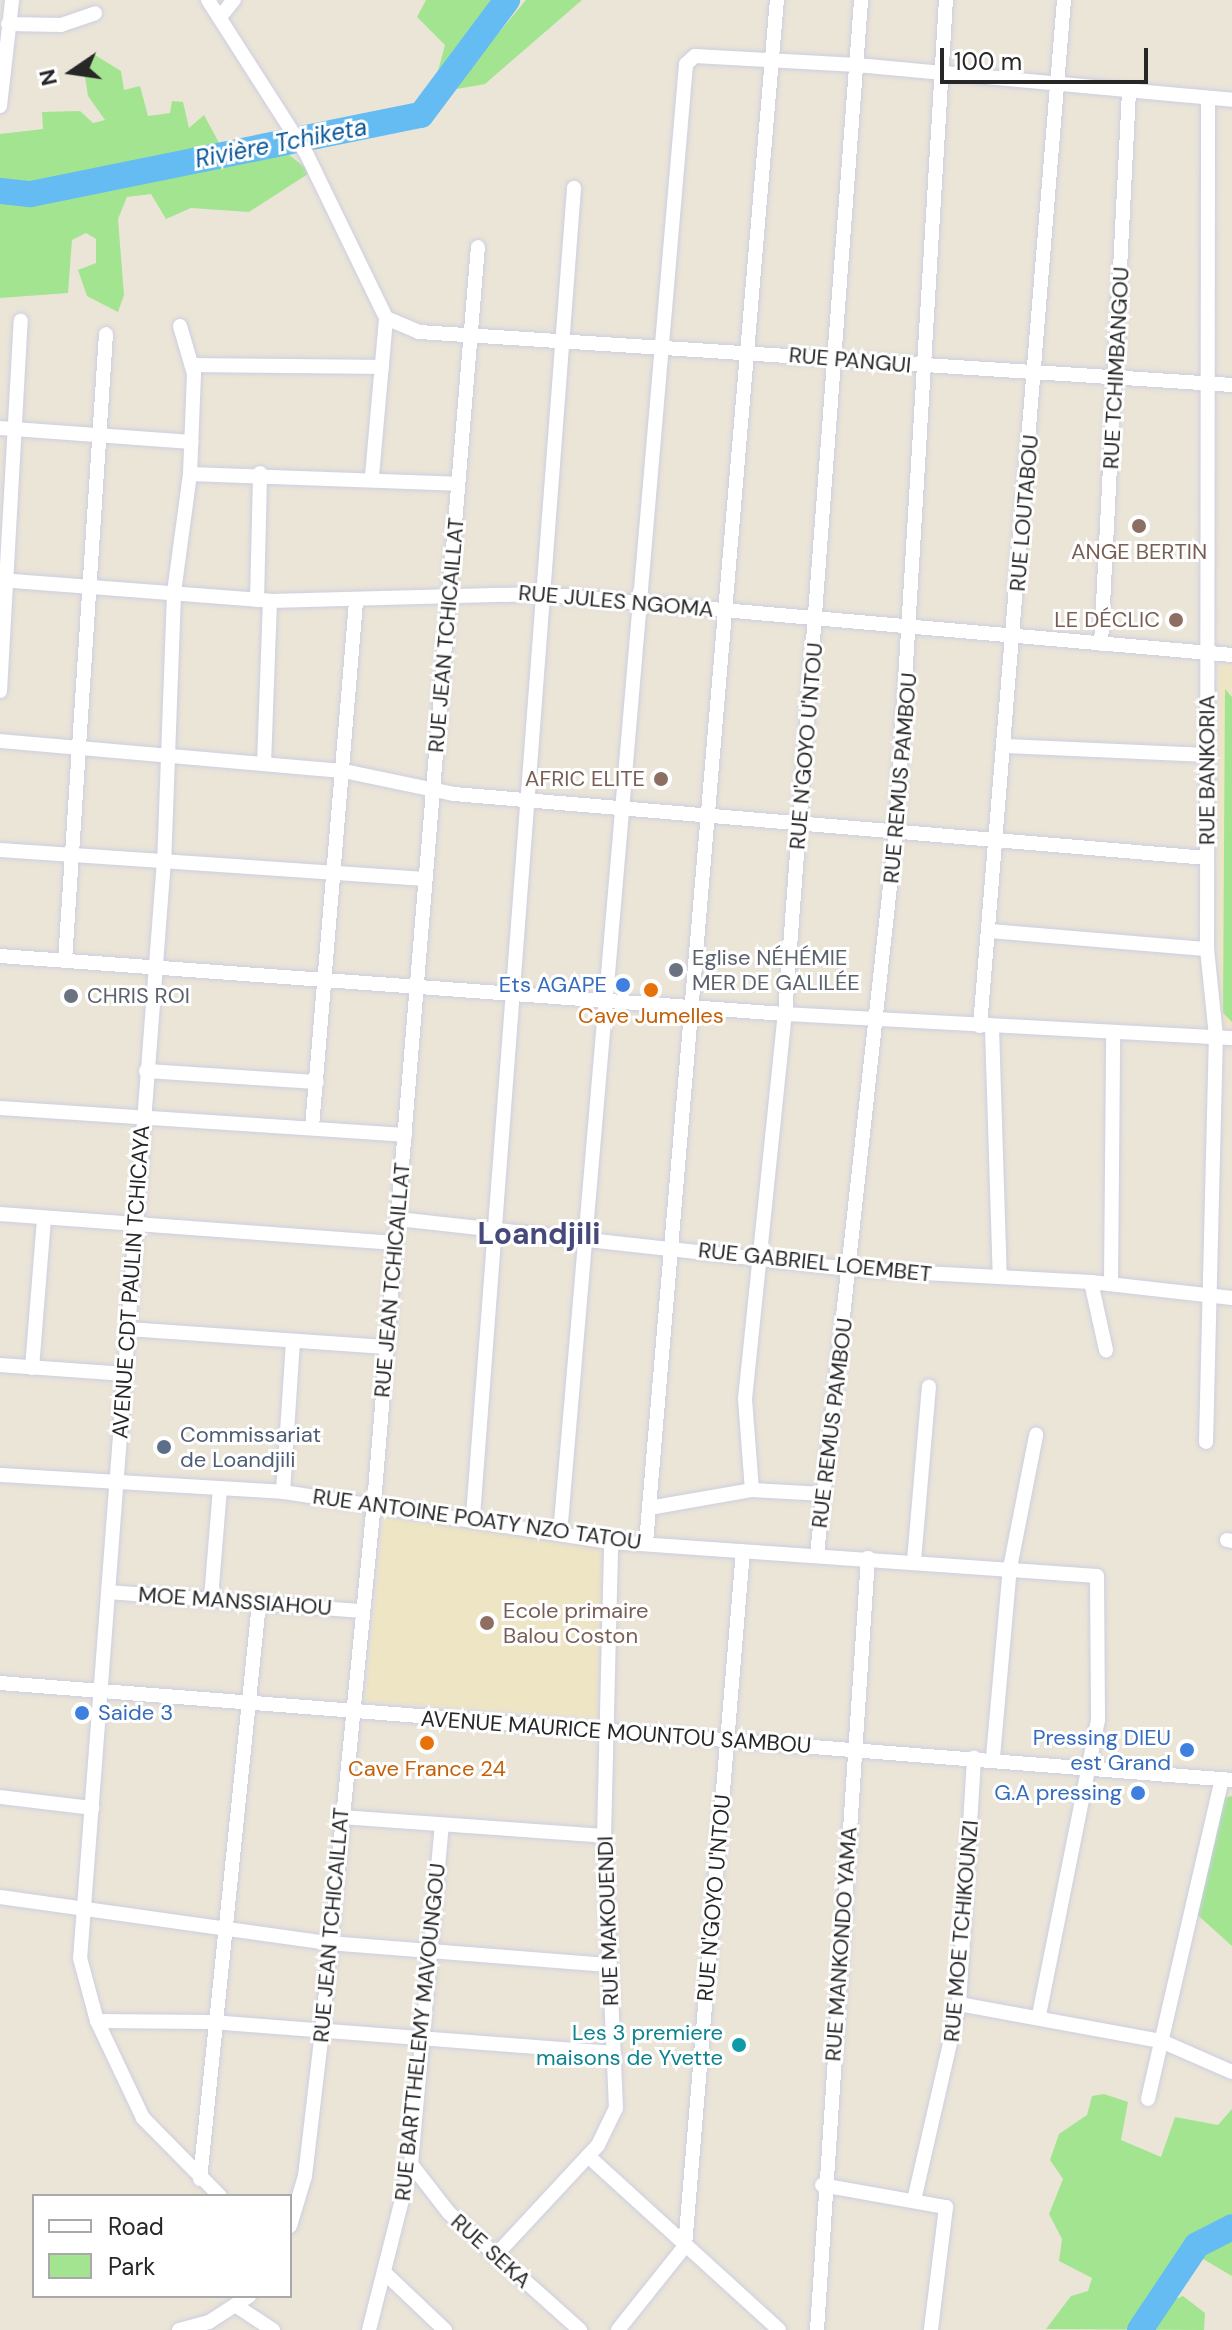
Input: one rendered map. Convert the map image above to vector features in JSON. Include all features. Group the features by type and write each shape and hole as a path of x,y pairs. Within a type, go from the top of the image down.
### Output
{"street":[{"path":"208,0 307,155 386,318 372,476"},
{"path":"220,17 234,0"},
{"path":"646,1543 777,0"},
{"name":"RUE N'GOYO U'NTOU","path":"752,1490 745,1399 785,1014 861,0"},
{"name":"RUE REMUS PAMBOU","path":"817,1554 880,1018 896,831 912,626 946,0"},
{"name":"RUE LOUTABOU","path":"1000,1277 986,1027 1064,0"},
{"path":"0,106 7,10 61,25 95,13"},
{"path":"560,1534 657,345 686,64 695,56 857,65 1232,100"},
{"name":"RUE TCHIMBANGOU","path":"1101,644 1129,92"},
{"name":"RUE BANKORIA","path":"1206,1442 1213,1296 1216,1036 1207,949 1206,858 1208,98"},
{"path":"473,1516 574,188"},
{"name":"RUE JEAN TCHICAILLAT","path":"292,2219 305,2176 322,2031 374,1503 425,879 452,592 468,332 478,247"},
{"name":"RUE PANGUI","path":"386,318 407,330 1232,385"},
{"path":"0,691 7,429 21,321"},
{"name":"AVENUE CDT PAULIN TCHICAYA","path":"180,326 193,365 190,474 174,593 171,755 142,1120 126,1374 82,1914 83,1975 97,2021 143,2118 218,2194"},
{"path":"65,961 106,334"},
{"path":"193,365 382,367"},
{"path":"7,429 191,442"},
{"path":"260,473 264,764"},
{"path":"190,474 372,476 457,484"},
{"name":"RUE JULES NGOMA","path":"3,580 264,601 356,602 452,592 542,594 1232,655"},
{"path":"312,1127 356,602"},
{"path":"0,741 344,771 433,789 620,809 1206,858"},
{"path":"1007,746 1206,755"},
{"path":"0,850 425,879"},
{"path":"991,931 1207,949"},
{"path":"0,956 785,1014 1232,1038"},
{"path":"1111,1283 1113,1033"},
{"path":"146,1071 317,1082"},
{"path":"0,1108 142,1120 312,1127 405,1135"},
{"path":"0,1214 395,1243"},
{"path":"32,1368 44,1218"},
{"name":"RUE GABRIEL LOEMBET","path":"398,1219 850,1269 1111,1283 1232,1298"},
{"path":"1091,1282 1106,1350"},
{"path":"128,1329 385,1347"},
{"path":"283,1492 293,1341"},
{"path":"0,1365 126,1374"},
{"path":"914,1561 929,1387"},
{"path":"993,1757 1010,1568 1036,1435"},
{"name":"RUE ANTOINE POATY NZO TATOU","path":"0,1475 283,1492 473,1516 611,1542 817,1554 1097,1576 1102,1671 1087,1767"},
{"path":"211,1598 220,1489"},
{"path":"649,1508 752,1490 824,1494"},
{"name":"RUE MAKOUENDI","path":"495,2256 588,2156 616,2108 607,1965 604,1836 604,1731 611,1542"},
{"name":"RUE N'GOYO U'NTOU","path":"685,2246 743,1551"},
{"name":"RUE MANKONDO YAMA","path":"817,2330 822,2185 868,1558"},
{"name":"MOE MANSSIAHOU","path":"108,1592 362,1611"},
{"path":"200,2179 211,2022 259,1603"},
{"name":"AVENUE MAURICE MOUNTOU SAMBOU","path":"0,1683 249,1706 853,1750 993,1757 1227,1779"},
{"name":"RUE MOE TCHIKOUNZI","path":"915,2196 959,2004 974,1757"},
{"path":"1039,2016 1087,1767"},
{"path":"1148,2099 1227,1779"},
{"path":"0,1797 92,1808"},
{"path":"341,1817 604,1836"},
{"name":"RUE BARTTHELEMY MAVOUNGOU","path":"369,2330 387,2275 411,2164 442,1825"},
{"path":"0,1897 82,1914 329,1943 432,1954 607,1965"},
{"path":"959,2004 1039,2016 1161,2041 1232,2072"},
{"path":"97,2021 211,2022 614,2053"},
{"path":"588,2156 779,2330"},
{"name":"RUE SEKA","path":"411,2164 495,2256 580,2330"},
{"path":"822,2185 915,2196 939,2202 947,2218 931,2330"},
{"path":"618,2330 685,2246"},
{"path":"387,2275 445,2330"},
{"path":"179,2330 238,2307 247,2298"},
{"path":"238,2307 273,2330"}],"shaded area":[{"path":"1220,665 1232,666 1232,1026 1221,1025"},
{"name":"Ecole primaire Balou Coston","path":"384,1518 602,1546 597,1717 366,1701"}],"green space":[{"path":"426,0 502,0 438,71 445,45 417,17"},
{"path":"526,0 582,0 485,84 451,90"},
{"path":"95,55 121,71 124,90 140,86 148,116 170,113 172,101 183,102 189,128 204,115 224,152 284,151 311,172 249,212 191,208 166,219 151,194 127,197 118,219 124,295 118,312 87,296 78,270 96,263 96,239 86,233 72,240 68,293 0,298 0,134 43,129 42,112 80,111 93,123 105,120 88,96 83,64"},
{"path":"1225,689 1232,697 1232,1022 1223,1013"},
{"path":"1232,1796 1232,1946 1192,1910 1216,1799"},
{"path":"1104,2094 1128,2102 1121,2140 1161,2157 1175,2117 1218,2125 1232,2109 1232,2276 1203,2259 1171,2301 1183,2296 1205,2313 1204,2330 1046,2329 1071,2296 1088,2291 1092,2278 1059,2261 1062,2239 1049,2214 1063,2179 1050,2160 1059,2134 1087,2115 1092,2096"}],"waterway":[{"name":"Rivière Tchiketa","path":"0,191 31,194 421,115 507,0"},
{"path":"1140,2330 1197,2245 1232,2227"}],"place":[{"name":"ANGE BERTIN","path":"1139,526"},
{"name":"LE DÉCLIC","path":"1176,620"},
{"name":"AFRIC ELITE","path":"661,779"},
{"name":"Eglise NÉHÉMIE MER DE GALILÉE","path":"676,970"},
{"name":"Ets AGAPE","path":"623,985"},
{"name":"Cave Jumelles","path":"651,990"},
{"name":"CHRIS ROI","path":"71,996"},
{"name":"Commissariat de Loandjili","path":"164,1447"},
{"name":"Ecole primaire Balou Coston","path":"487,1623"},
{"name":"Saide 3","path":"82,1713"},
{"name":"Cave France 24","path":"427,1743"},
{"name":"Pressing DIEU est Grand","path":"1187,1750"},
{"name":"G.A pressing","path":"1138,1793"},
{"name":"Les 3 premiere maisons de Yvette","path":"739,2045"}],"district":[{"name":"Loandjili","path":"539,1234"}]}
